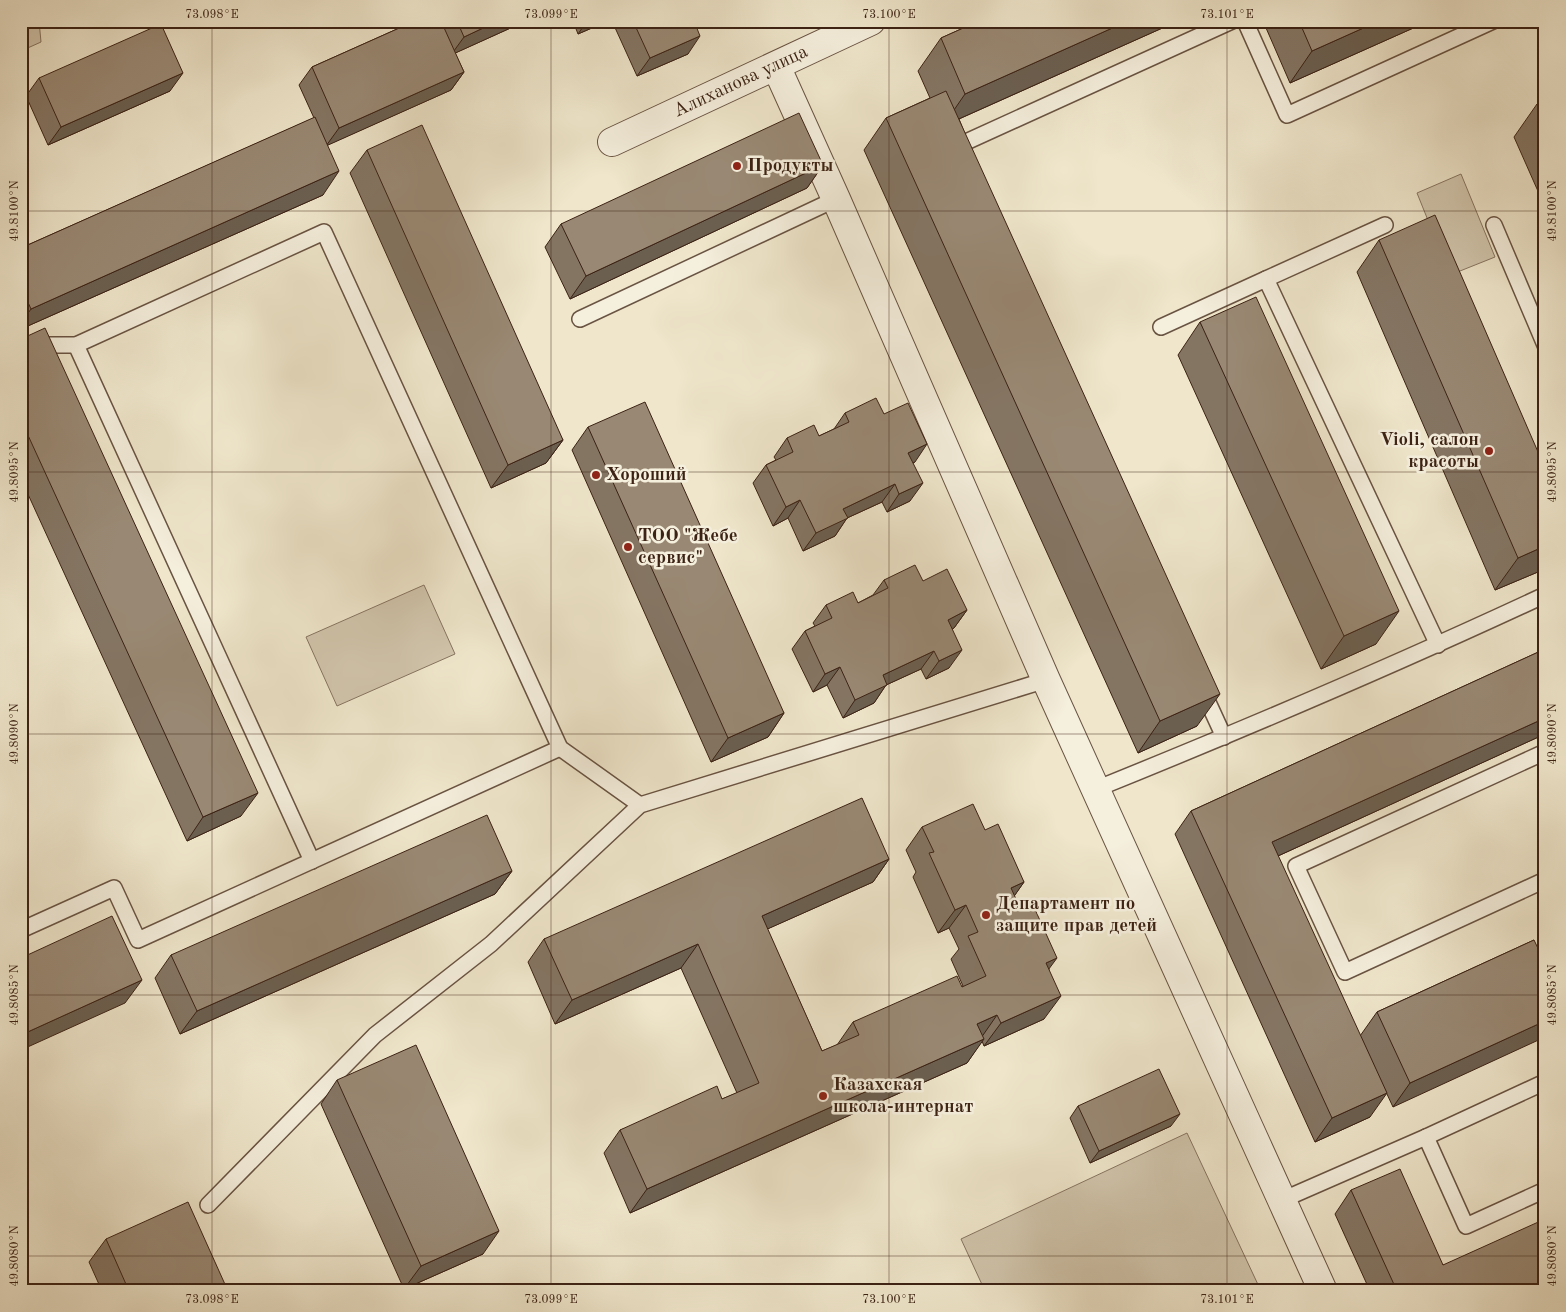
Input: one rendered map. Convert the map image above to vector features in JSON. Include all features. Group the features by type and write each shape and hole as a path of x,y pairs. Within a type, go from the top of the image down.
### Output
{"street":[{"name":"Алиханова улица","path":"612,142 870,21"},
{"path":"776,66 1046,680 1323,1291"}],"lane":[{"path":"963,165 954,147 1232,21"},
{"path":"1245,21 1287,115 1493,21"},
{"path":"580,318 836,199"},
{"path":"1494,225 1545,345"},
{"path":"1160,327 1385,226"},
{"path":"21,345 76,345 324,232 560,748 640,805"},
{"path":"1266,279 1438,645"},
{"path":"76,345 312,861"},
{"path":"1096,789 1224,737 1438,645 1545,595"},
{"path":"1196,675 1224,737"},
{"path":"208,1205 376,1035 491,944 640,805 1046,680"},
{"path":"21,930 114,888 138,940 560,748"},
{"path":"1545,752 1296,866 1345,972 1545,880"},
{"path":"1282,1200 1545,1082"},
{"path":"1426,1137 1466,1226 1545,1190"}],"shaded area":[{"path":"21,21 39,21 41,42 21,51"},
{"path":"1461,174 1495,257 1450,275 1417,193"},
{"path":"424,585 455,654 337,706 306,637"},
{"path":"1187,1133 1261,1291 985,1291 961,1239"}],"building":[{"path":"415,21 441,21 464,72 339,128 312,67"},
{"path":"457,21 498,21 464,37"},
{"path":"633,21 694,21 700,36 650,58"},
{"path":"979,21 1128,21 965,94 941,38"},
{"path":"1299,21 1379,21 1312,51"},
{"path":"161,24 183,73 61,127 39,78"},
{"path":"946,91 1220,694 1160,721 886,118"},
{"path":"1545,101 1545,123 1537,104"},
{"path":"799,113 823,165 586,276 561,224"},
{"path":"315,117 339,171 31,309 21,287 21,248"},
{"path":"422,125 563,440 508,465 367,150"},
{"path":"1435,215 1545,468 1545,546 1518,558 1379,240"},
{"path":"1256,297 1399,611 1344,636 1200,322"},
{"path":"45,328 258,793 203,817 21,420 21,339"},
{"path":"876,398 884,414 908,403 927,444 908,453 923,483 899,494 895,484 843,509 848,518 816,533 800,500 786,507 766,465 793,452 787,438 814,425 819,436 849,422 845,413"},
{"path":"645,402 784,713 728,738 588,427"},
{"path":"915,565 923,581 947,569 967,610 948,620 962,650 939,661 934,651 883,675 887,685 855,700 840,667 825,674 805,631 832,618 826,605 853,592 858,603 888,588 884,580"},
{"path":"1545,649 1545,718 1272,842 1387,1093 1332,1118 1191,811"},
{"path":"862,798 889,859 762,916 822,1051 859,1035 853,1022 957,976 962,987 986,976 968,936 978,932 966,905 955,910 929,853 934,852 922,827 973,804 985,830 998,824 1024,882 1011,888 1021,910 1033,905 1057,958 1046,963 1061,996 1001,1023 997,1015 977,1024 984,1039 647,1189 620,1130 717,1086 722,1099 759,1083 698,944 572,1000 544,939"},
{"path":"487,815 512,871 197,1011 171,955"},
{"path":"112,916 142,980 21,1035 21,958"},
{"path":"1534,940 1545,963 1545,1021 1410,1083 1377,1012"},
{"path":"416,1045 499,1231 421,1266 337,1080"},
{"path":"1159,1069 1180,1114 1099,1151 1078,1106"},
{"path":"1400,1169 1443,1265 1545,1219 1545,1280 1521,1291 1397,1291 1351,1190"},
{"path":"188,1202 228,1291 129,1291 106,1239"}],"place":[{"name":"Продукты","path":"737,166"},
{"name":"Violi, салон красоты","path":"1489,451"},
{"name":"Хороший","path":"596,475"},
{"name":"ТОО \"Жебе сервис\"","path":"628,547"},
{"name":"Департамент по защите прав детей","path":"986,915"},
{"name":"Казахская школа-интернат","path":"823,1096"}]}
